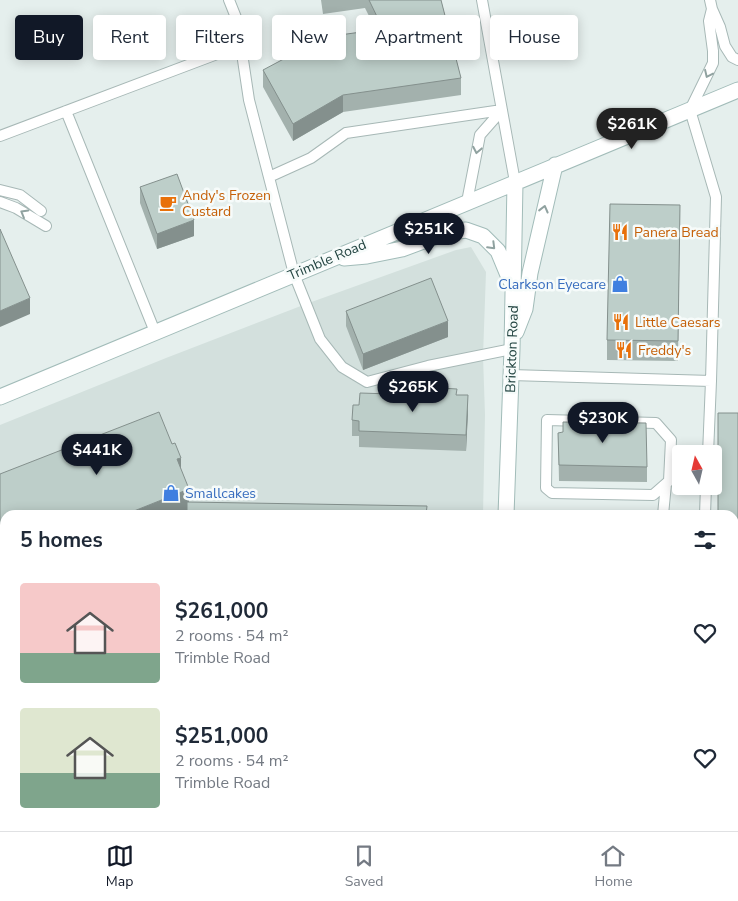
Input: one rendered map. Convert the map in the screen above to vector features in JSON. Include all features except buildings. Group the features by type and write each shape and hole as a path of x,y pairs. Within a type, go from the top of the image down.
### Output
{"street":[{"name":"Trimble Road","path":"0,396 738,90"},
{"path":"512,345 525,309 530,273 555,165"},
{"name":"Brickton Road","path":"506,510 515,182"},
{"path":"330,259 367,256 402,249 445,233 466,230 483,236 498,251 513,287"}],"lane":[{"path":"229,0 235,15"},
{"path":"482,0 515,182"},
{"path":"711,5 725,46 732,57 738,60"},
{"path":"708,445 716,197 690,110 713,63 709,22 711,5"},
{"path":"0,136 200,60"},
{"path":"242,60 249,100 294,274 320,340 342,367 367,382 512,345"},
{"path":"269,176 312,158 346,134 502,110"},
{"path":"468,202 480,135 502,110"},
{"path":"66,111 154,332"},
{"path":"0,190 20,195 41,211"},
{"path":"0,202 16,208 46,226"},
{"path":"511,375 711,381"},
{"path":"664,510 666,484 669,481 670,440 656,423 547,420 546,488 552,494 652,496 666,484"},
{"path":"705,510 706,495"}],"shaded area":[{"path":"471,247 486,272 483,356 485,415 483,510 0,510 0,425 306,304 456,250"}],"place":[{"name":"Andy's Frozen Custard","path":"168,203"},
{"name":"Panera Bread","path":"620,232"},
{"name":"Clarkson Eyecare","path":"620,284"},
{"name":"Little Caesars","path":"621,322"},
{"name":"Freddy's","path":"624,350"},
{"name":"Smallcakes","path":"171,493"}]}
